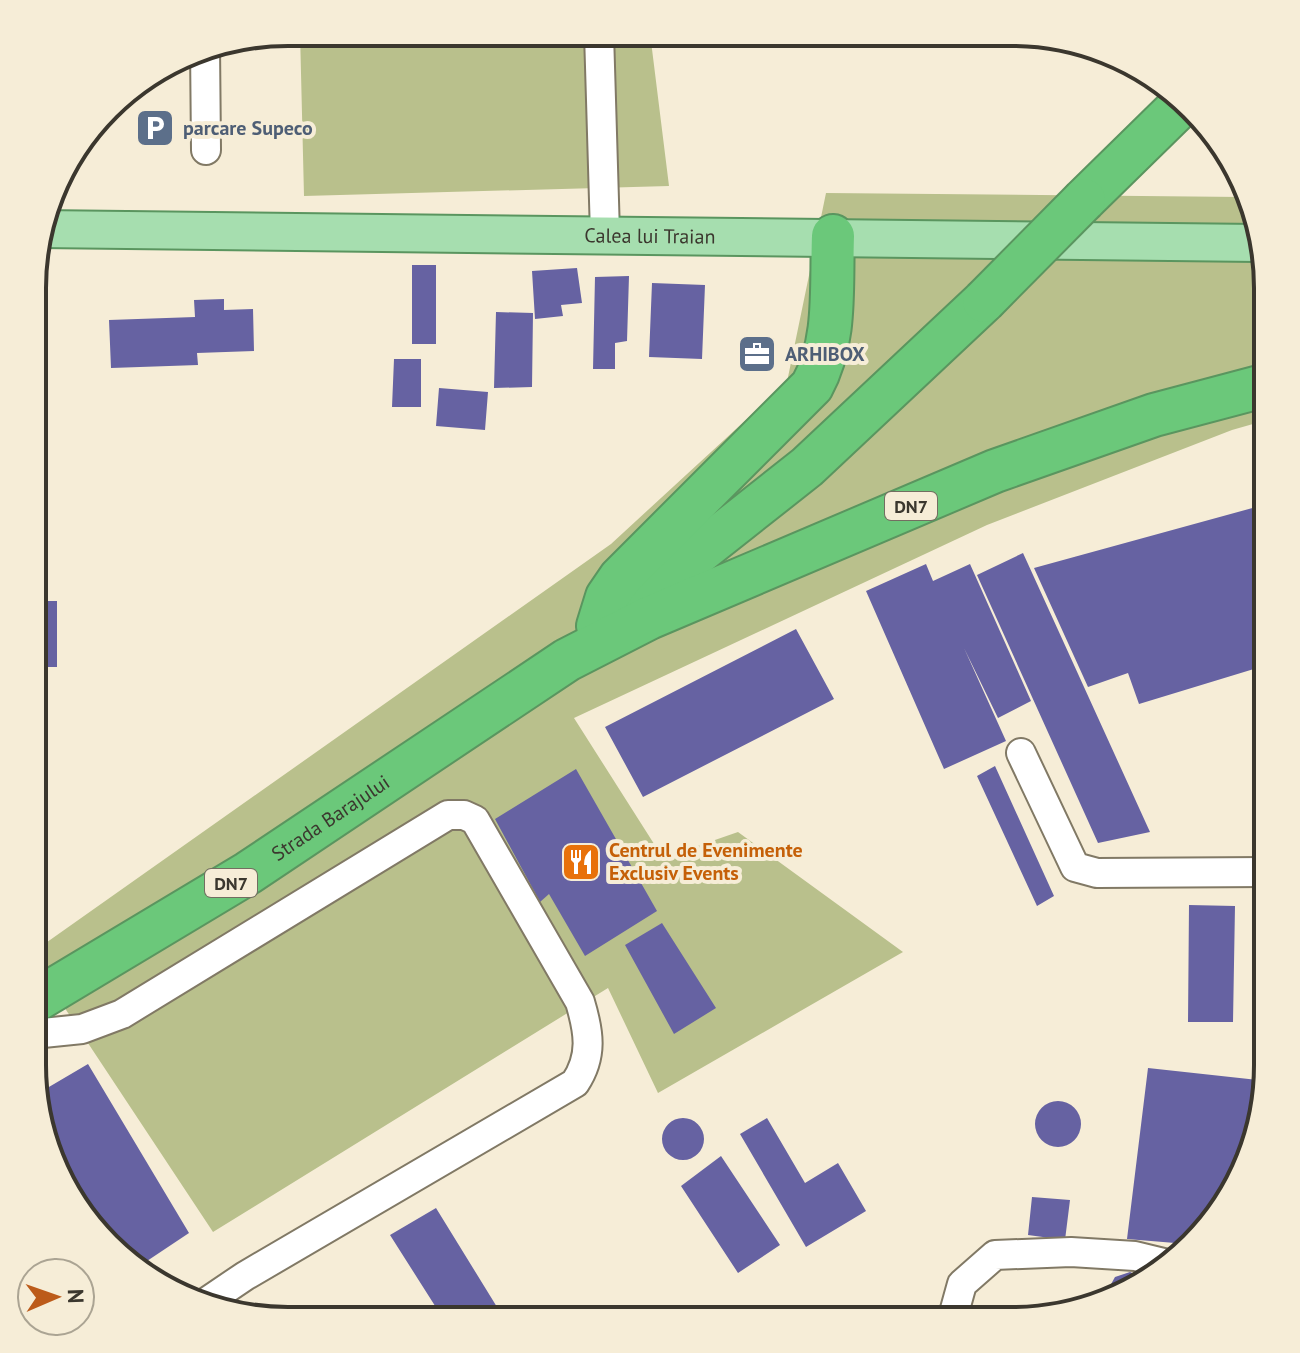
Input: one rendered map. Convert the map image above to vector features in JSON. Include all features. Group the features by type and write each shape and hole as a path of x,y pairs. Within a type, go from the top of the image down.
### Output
{"highway":[{"name":"DN7","path":"581,647 807,467 984,301 1176,110"},
{"path":"581,647 620,578 812,386 826,362 833,236"},
{"name":"DN7","path":"581,647 741,576 995,471 1115,427 1253,389"},
{"name":"Strada Barajului","path":"47,994 248,873 581,647"}],"main road":[{"name":"Calea lui Traian","path":"53,229 1249,243"}],"street":[{"path":"599,46 605,234"},
{"path":"205,61 206,150"},
{"path":"1021,753 1075,867 1097,873 1253,872"},
{"path":"47,1033 82,1029 122,1014 448,815 464,815 475,820 580,1002 589,1031 589,1052 583,1072 575,1083 216,1296"},
{"path":"956,1306 962,1284 995,1255 1071,1252 1135,1256 1154,1261"}],"green space":[{"path":"300,46 652,46 669,186 304,196"},
{"path":"826,193 1236,197 1241,210 1253,272 1253,424 987,525 574,718 663,858 738,832 903,952 658,1093 608,988 213,1232 47,981 47,942 611,544 787,382"}],"building":[{"path":"412,265 436,265 436,344 412,344"},
{"path":"577,268 582,303 561,305 563,316 535,319 532,271"},
{"path":"629,276 627,341 615,343 615,369 593,369 595,277"},
{"path":"652,283 705,285 702,359 649,357"},
{"path":"224,299 224,310 253,309 254,351 197,353 198,365 111,368 109,320 195,317 194,300"},
{"path":"496,312 533,313 532,387 494,388"},
{"path":"394,359 421,359 421,407 392,407"},
{"path":"439,388 488,392 485,430 436,426"},
{"path":"1253,508 1253,669 1139,704 1128,673 1088,687 1034,568"},
{"path":"1023,553 1150,832 1098,843 977,575"},
{"path":"926,564 933,581 970,564 1031,701 998,718 964,648 1006,741 944,769 866,591"},
{"path":"46,601 57,601 57,667 46,667"},
{"path":"796,629 834,699 643,797 605,727"},
{"path":"995,766 1054,896 1037,906 977,776"},
{"path":"576,769 657,911 585,956 549,894 540,902 495,819"},
{"path":"1189,905 1235,906 1233,1022 1188,1022"},
{"path":"662,923 716,1008 674,1034 625,945"},
{"path":"88,1064 189,1233 147,1261 106,1225 71,1172 59,1143 48,1088"},
{"path":"1148,1068 1253,1079 1241,1143 1222,1186 1194,1225 1176,1243 1127,1239"},
{"path":"1058,1101 1074,1108 1081,1124 1074,1140 1058,1147 1042,1140 1035,1124 1042,1108"},
{"path":"683,1118 698,1124 704,1139 698,1154 683,1160 668,1154 662,1139 668,1124"},
{"path":"767,1118 805,1183 838,1163 866,1211 806,1247 740,1134"},
{"path":"721,1156 780,1245 738,1273 681,1186"},
{"path":"1032,1197 1070,1200 1065,1240 1028,1235"},
{"path":"436,1208 496,1306 435,1306 390,1235"},
{"path":"1130,1272 1134,1274 1110,1286 1115,1277"}],"place":[{"name":"parcare Supeco","path":"155,128"},
{"name":"ARHIBOX","path":"757,354"},
{"name":"Centrul de Evenimente Exclusiv Events","path":"581,862"}]}
